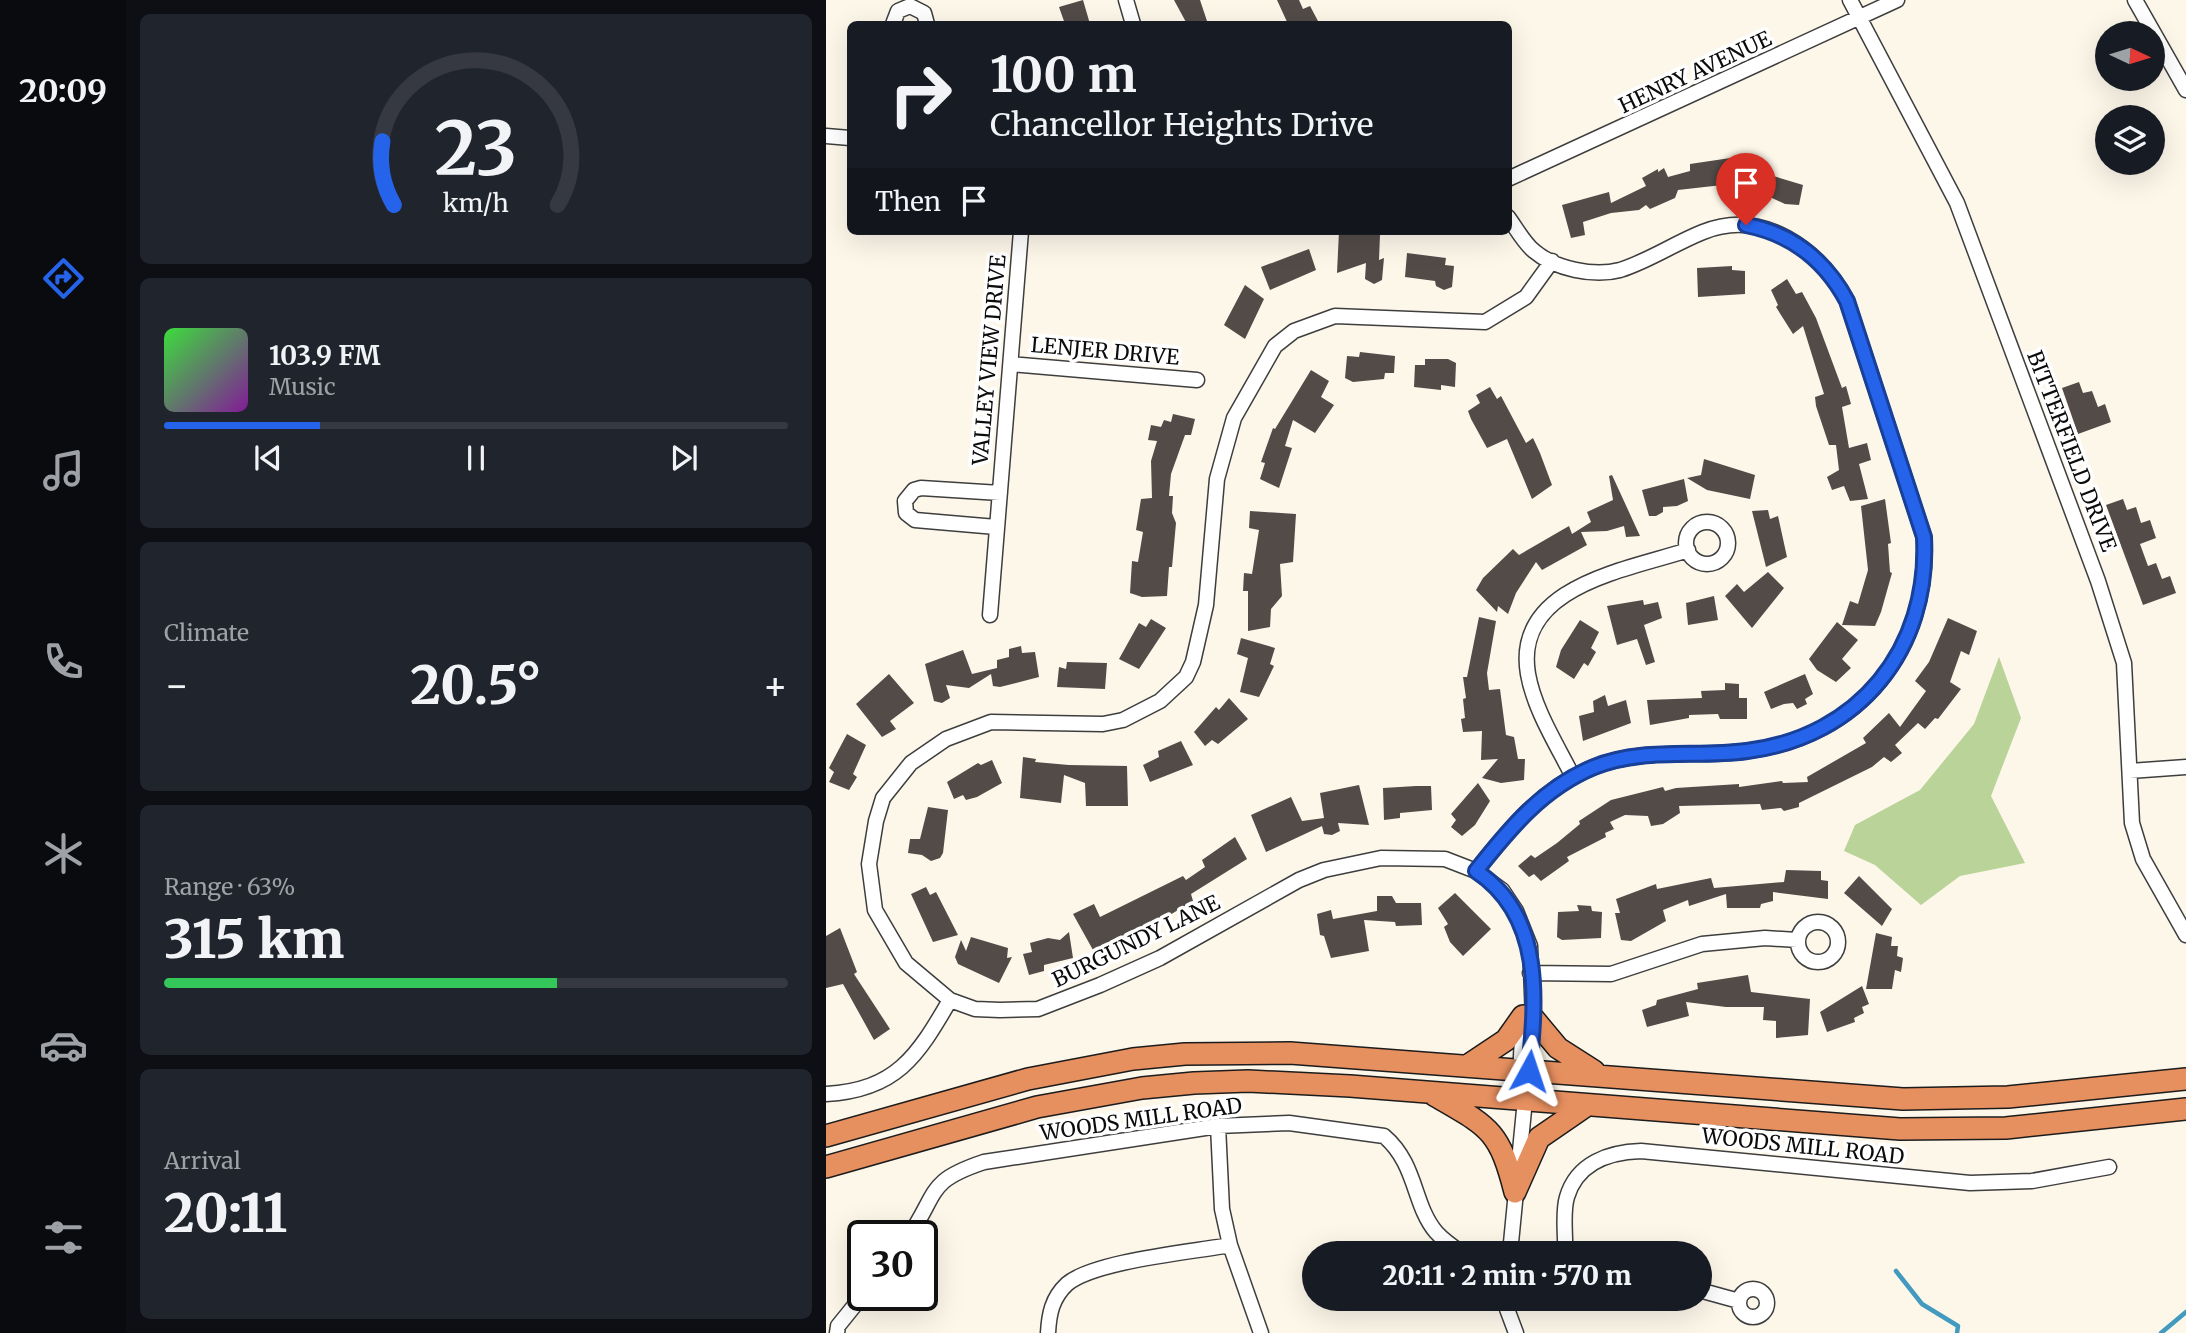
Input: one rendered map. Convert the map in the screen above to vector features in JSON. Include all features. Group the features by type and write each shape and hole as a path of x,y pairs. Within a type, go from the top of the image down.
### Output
{"highway":[{"path":"1467,1066 1506,1040 1528,1017 1558,1048 1602,1076"},
{"path":"826,1136 1028,1079 1133,1059 1185,1054 1290,1053 1890,1098 1956,1100 2186,1079"},
{"path":"826,1167 1037,1107 1142,1088 1248,1081 1525,1099 1887,1128 1952,1130 2006,1128 2186,1109"},
{"path":"1428,1092 1489,1129 1506,1157 1515,1192"},
{"path":"1515,1192 1539,1138 1587,1105"}],"street":[{"path":"1126,0 1132,21"},
{"name":"BITTERFIELD DRIVE","path":"1850,0 1957,203 2098,581 2124,663 2132,823 2137,844 2186,934"},
{"name":"HENRY AVENUE","path":"1512,177 1897,0"},
{"path":"2135,0 2186,90"},
{"path":"894,21 902,4 919,9 926,21"},
{"path":"826,136 847,138"},
{"path":"1476,871 1525,812 1573,777 1597,766 1651,753 1717,753 1775,746 1825,726 1868,695 1899,657 1917,611 1925,554 1924,537 1847,301 1825,268 1801,247 1772,230 1746,225 1704,231 1620,270 1581,271 1552,261 1534,251 1512,222"},
{"name":"VALLEY VIEW DRIVE","path":"990,615 1021,235"},
{"name":"BURGUNDY LANE","path":"1511,1241 1525,1099 1530,946 1516,911 1502,890 1476,871 1445,859 1381,858 1324,870 1299,880 1160,958 1059,1002 1038,1009 1000,1010 975,1009 950,1000 900,956 875,910 870,855 883,798 897,778 921,755 968,728 991,722 1094,724 1123,720 1160,701 1186,677 1193,662 1206,606 1217,479 1234,418 1275,346 1294,331 1335,316 1485,322 1526,297 1552,261"},
{"name":"LENJER DRIVE","path":"1011,364 1196,380"},
{"name":"VALLEY VIEW DRIVE","path":"996,527 915,520 906,513 905,501 914,490 921,488 1000,493"},
{"path":"1573,777 1530,681 1527,657 1535,625 1552,603 1580,585 1688,550"},
{"path":"2130,771 2186,767"},
{"path":"1530,973 1611,974 1702,944 1765,938 1797,940"},
{"path":"826,1094 850,1093 889,1079 923,1046 950,1000"},
{"name":"WOODS MILL ROAD","path":"917,1220 934,1188 949,1175 984,1162 1218,1126 1289,1123 1384,1136 1395,1146 1414,1179 1435,1231 1447,1241"},
{"path":"1218,1126 1223,1209 1230,1245 1261,1333"},
{"name":"WOODS MILL ROAD","path":"1565,1241 1567,1199 1573,1185 1596,1159 1618,1152 1641,1151 1970,1183 2032,1181 2109,1167"},
{"path":"1048,1333 1049,1312 1059,1293 1088,1271 1230,1245"},
{"path":"1712,1294 1739,1301"},
{"path":"834,1329 849,1311"},
{"path":"1508,1311 1516,1333"}],"green space":[{"path":"1999,657 2021,718 1991,796 2025,863 1960,876 1921,905 1875,865 1844,851 1855,825 1920,790 1974,724"}],"building":[{"path":"1083,0 1089,21 1064,21 1059,7"},
{"path":"1174,0 1200,0 1207,21 1185,21"},
{"path":"1277,0 1299,0 1303,9 1310,6 1318,21 1287,21"},
{"path":"1737,157 1740,183 1678,190 1675,198 1650,209 1646,205 1639,210 1611,213 1583,222 1585,235 1571,238 1562,205 1609,192 1611,203 1646,186 1642,178 1658,169 1658,172 1664,168 1668,177 1690,171 1690,164"},
{"path":"1760,172 1803,185 1799,205 1785,204 1772,198 1772,193 1755,189"},
{"path":"1339,235 1380,235 1379,260 1384,258 1382,280 1374,284 1365,279 1366,263 1337,273"},
{"path":"1309,249 1316,270 1270,290 1261,267"},
{"path":"1407,253 1446,258 1445,265 1454,266 1452,287 1444,290 1436,286 1435,281 1405,277"},
{"path":"1732,266 1732,270 1745,271 1745,294 1698,297 1697,268"},
{"path":"1787,279 1796,294 1802,292 1816,318 1842,388 1846,386 1851,404 1842,407 1849,448 1867,443 1871,460 1859,464 1868,499 1850,501 1844,486 1832,490 1827,477 1839,470 1836,445 1829,445 1816,406 1815,397 1824,394 1803,326 1793,334 1776,307 1778,305 1771,290"},
{"path":"1245,285 1264,299 1245,339 1224,325"},
{"path":"1360,352 1395,356 1394,373 1385,373 1384,379 1353,382 1345,378 1347,356 1359,357"},
{"path":"1425,359 1448,359 1456,363 1455,387 1441,385 1441,390 1414,387 1415,365 1425,365"},
{"path":"1311,370 1329,381 1321,397 1334,405 1315,433 1293,420 1285,446 1292,448 1279,488 1260,479 1265,463 1261,462 1273,428 1275,429"},
{"path":"2079,382 2083,393 2092,391 2098,407 2105,404 2111,422 2078,434 2062,388"},
{"path":"1490,387 1497,399 1501,396 1526,443 1533,438 1552,485 1532,499 1507,439 1487,448 1468,411 1480,403 1476,395"},
{"path":"1173,414 1195,419 1191,435 1185,435 1171,474 1169,496 1173,496 1172,513 1176,523 1172,567 1169,567 1167,596 1142,597 1130,593 1132,561 1138,562 1143,532 1136,530 1141,499 1152,498 1151,461 1157,441 1148,440 1151,425 1161,427 1164,420 1171,422"},
{"path":"1704,459 1755,475 1750,499 1707,490 1687,478 1701,475"},
{"path":"1612,475 1640,536 1626,537 1624,526 1607,531 1581,532 1587,545 1542,570 1536,562 1516,593 1508,614 1498,606 1497,612 1476,590 1483,578 1513,549 1519,555 1569,526 1572,534 1591,522 1587,512 1613,500 1609,476"},
{"path":"1684,479 1688,501 1677,506 1663,507 1663,512 1649,516 1642,490"},
{"path":"1885,499 1892,573 1881,612 1875,626 1842,625 1850,601 1858,604 1868,570 1861,506"},
{"path":"2123,499 2127,510 2136,507 2141,523 2150,520 2156,538 2140,544 2148,566 2156,563 2162,579 2170,576 2176,593 2143,605 2106,505"},
{"path":"1768,510 1770,519 1778,516 1787,557 1766,567 1752,511"},
{"path":"1250,511 1296,514 1293,562 1280,564 1282,596 1271,609 1270,627 1248,631 1248,591 1243,591 1244,573 1252,574 1259,530 1249,528"},
{"path":"1768,572 1784,588 1752,628 1725,596 1737,584 1744,592"},
{"path":"1714,596 1718,620 1688,625 1686,603"},
{"path":"1643,600 1644,605 1658,602 1662,618 1644,625 1655,662 1646,665 1637,639 1617,645 1607,606"},
{"path":"1479,617 1496,621 1487,673 1489,690 1500,689 1506,735 1514,737 1518,759 1525,759 1524,780 1501,783 1482,778 1498,759 1481,760 1482,731 1463,732 1461,719 1465,718 1463,699 1466,698 1463,677 1467,677"},
{"path":"1948,618 1977,631 1969,655 1961,651 1950,682 1961,689 1938,719 1935,718 1925,729 1918,723 1895,745 1902,753 1891,762 1884,757 1872,767 1799,803 1799,807 1784,811 1781,808 1762,810 1760,804 1679,806 1680,813 1663,824 1651,826 1648,816 1625,815 1610,822 1614,829 1605,833 1606,837 1567,857 1569,861 1541,881 1534,874 1529,877 1518,866 1531,855 1535,858 1557,843 1580,824 1579,821 1611,800 1663,787 1665,791 1739,784 1739,787 1782,781 1808,782 1807,777 1866,743 1863,738 1889,713 1900,727 1926,691 1915,681 1929,662"},
{"path":"1151,619 1166,628 1139,669 1119,659 1139,623 1146,627"},
{"path":"1580,620 1599,632 1591,648 1596,652 1588,666 1584,663 1574,679 1556,667 1561,650"},
{"path":"1837,622 1858,640 1842,659 1851,668 1836,682 1817,670 1809,659"},
{"path":"1241,638 1275,648 1270,664 1274,666 1259,697 1240,692 1248,658 1237,654"},
{"path":"1021,646 1022,653 1035,652 1039,677 1000,687 993,686 991,674 969,688 946,685 950,698 942,703 934,701 925,664 963,650 972,674 997,668 997,660 1009,657 1009,649"},
{"path":"1067,662 1107,663 1105,689 1057,687 1059,667 1066,669"},
{"path":"889,674 914,703 890,721 896,729 882,737 856,704"},
{"path":"1805,674 1813,694 1805,699 1807,704 1797,709 1793,703 1771,709 1764,692"},
{"path":"1725,683 1739,684 1739,698 1747,698 1747,719 1720,719 1718,714 1689,715 1689,718 1650,725 1647,700 1702,698 1701,691 1725,690"},
{"path":"1605,695 1608,706 1626,700 1631,723 1583,741 1579,716 1594,712 1593,701"},
{"path":"1229,698 1248,719 1218,744 1212,740 1205,746 1194,732 1216,707 1219,710"},
{"path":"847,734 866,745 853,774 857,777 849,790 829,782 834,772 829,768"},
{"path":"1181,741 1193,765 1150,782 1143,765 1159,757 1158,751"},
{"path":"1023,757 1036,759 1035,762 1069,765 1127,766 1128,806 1086,806 1085,783 1064,775 1061,803 1020,798"},
{"path":"992,760 1002,783 977,797 966,800 963,795 954,799 947,782 978,763 981,765"},
{"path":"1478,783 1490,801 1475,825 1462,836 1451,827 1456,820 1451,814"},
{"path":"1359,785 1369,825 1338,823 1340,831 1332,835 1324,834 1322,826 1266,852 1251,815 1291,797 1302,821 1324,818 1320,793"},
{"path":"1431,786 1432,810 1400,813 1400,818 1384,820 1383,788"},
{"path":"928,807 948,810 943,853 940,858 931,861 922,855 908,853 910,839 920,839"},
{"path":"1235,837 1247,859 1191,894 1193,901 1150,927 1149,923 1093,950 1073,914 1094,904 1100,917 1183,876 1186,880 1205,867 1202,860"},
{"path":"1786,870 1821,871 1821,880 1828,881 1828,899 1773,892 1773,901 1761,904 1760,908 1727,908 1726,894 1689,906 1688,900 1663,910 1666,921 1631,941 1621,940 1615,913 1620,913 1616,899 1656,884 1657,889 1711,878 1714,888 1784,882"},
{"path":"1859,876 1892,909 1882,926 1844,893"},
{"path":"926,887 930,895 936,892 958,935 933,942 911,894"},
{"path":"1455,893 1491,929 1463,956 1450,942 1444,927 1448,924 1438,908"},
{"path":"1377,896 1392,896 1396,903 1421,903 1422,925 1396,926 1395,922 1364,920 1369,951 1331,958 1324,936 1320,935 1317,914 1331,910 1333,919 1377,911"},
{"path":"1577,905 1591,906 1592,911 1602,912 1601,938 1562,940 1557,937 1558,912 1579,911"},
{"path":"840,928 857,972 854,974 890,1029 874,1040 843,984 826,988 826,936"},
{"path":"1069,932 1073,958 1044,965 1044,971 1029,975 1023,954 1032,952 1030,943 1048,938 1060,940"},
{"path":"1876,933 1892,937 1891,946 1898,946 1897,956 1903,958 1901,972 1895,970 1892,989 1866,989"},
{"path":"971,937 1008,948 1007,958 1012,957 999,983 958,964 955,957 961,940 966,951"},
{"path":"1748,975 1751,992 1810,999 1808,1035 1776,1038 1776,1021 1763,1020 1764,1007 1726,1007 1686,1002 1689,1016 1647,1027 1642,1010 1656,1005 1657,1000 1698,989 1697,983"},
{"path":"1862,986 1869,1004 1862,1007 1864,1013 1854,1018 1855,1022 1827,1032 1820,1012"}],"waterway":[{"path":"1896,1271 1922,1304 1958,1326 1957,1333"},
{"path":"2161,1333 2186,1312"}],"route":[{"path":"1529,1071 1534,993 1530,973 1530,946 1516,911 1502,890 1476,871 1514,824 1537,801 1573,777 1597,766 1651,753 1717,753 1775,746 1825,726 1868,695 1883,679 1899,657 1917,611 1925,574 1924,537 1847,301 1838,283 1825,268 1791,239 1772,230 1746,225"}]}
